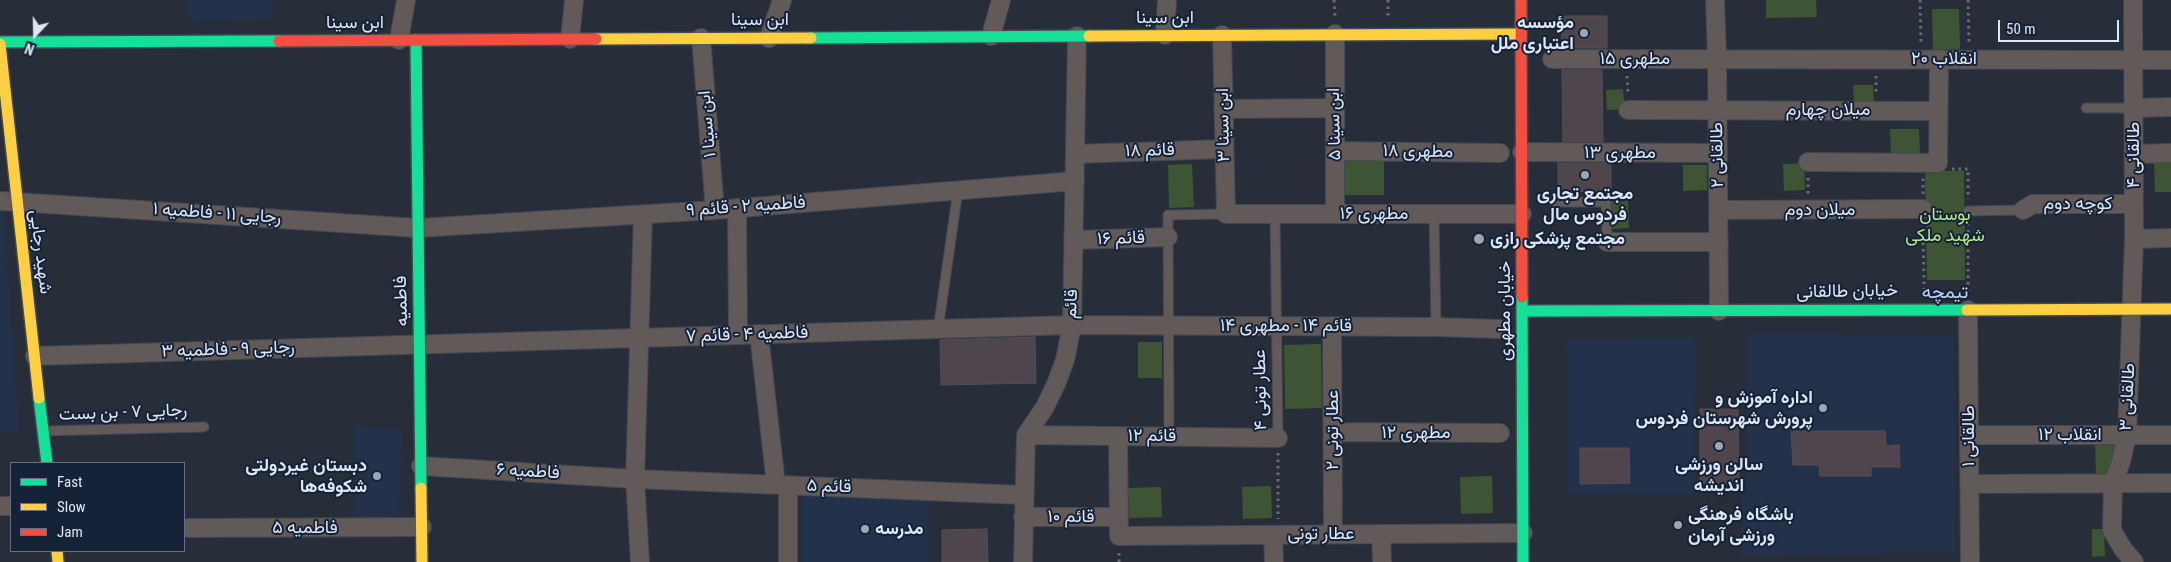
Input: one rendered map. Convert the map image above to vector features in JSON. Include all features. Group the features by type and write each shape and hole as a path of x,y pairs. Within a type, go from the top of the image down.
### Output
{"street":[{"path":"406,0 408,40"},
{"path":"570,39 574,0"},
{"path":"769,38 782,0"},
{"path":"991,36 1001,0"},
{"path":"1166,35 1167,0"},
{"name":"خیابان مطهری","path":"1521,0 1523,562"},
{"name":"طالقانی ۲","path":"1715,0 1718,58 1719,311"},
{"name":"طالقانی ۴","path":"2132,309 2134,239 2133,0"},
{"name":"ابن سینا ۵","path":"1335,34 1335,214"},
{"name":"ابن سینا","path":"0,43 1521,34"},
{"name":"ابن سینا ۳","path":"1222,35 1226,214"},
{"name":"قائم","path":"1026,435 1045,408 1056,384 1065,360 1072,325 1077,36"},
{"name":"ابن سینا ۱","path":"701,38 715,210"},
{"name":"فاطمیه","path":"408,40 418,228 421,343 422,562"},
{"name":"شهید رجایی","path":"0,43 8,201 35,356 47,462"},
{"name":"مطهری ۱۵","path":"1552,59 1718,58"},
{"name":"انقلاب ۲۰","path":"1718,58 2171,60"},
{"path":"1808,162 1931,163 1938,111 1930,59"},
{"path":"1223,109 1335,108"},
{"path":"2134,108 2171,108"},
{"name":"میلان چهارم","path":"1628,110 1938,111"},
{"name":"قائم ۱۸","path":"1075,154 1224,149"},
{"name":"مطهری ۱۸","path":"1336,151 1500,153"},
{"name":"مطهری ۱۳","path":"1522,152 1718,153"},
{"path":"2134,154 2171,153"},
{"name":"فاطمیه ۲ - قائم ۹","path":"418,228 715,210 1075,180"},
{"name":"رجایی ۱۱ - فاطمیه ۱","path":"8,201 418,228"},
{"name":"کوچه دوم","path":"2023,210 2033,204 2134,204"},
{"path":"737,208 738,334"},
{"name":"میلان دوم","path":"1718,210 1923,209"},
{"path":"640,562 635,479 643,214"},
{"name":"مطهری ۱۶","path":"1226,214 1522,214"},
{"name":"قائم ۱۶","path":"1074,240 1168,237"},
{"path":"2134,239 2171,238"},
{"path":"1608,242 1719,242"},
{"name":"خیابان طالقانی","path":"1522,311 1924,308 1968,310 2171,309"},
{"name":"طالقانی ۳","path":"2132,309 2127,435 2121,462 2113,484 2112,530 2134,562"},
{"name":"طالقانی ۱","path":"1968,310 1970,562"},
{"name":"فاطمیه ۴ - قائم ۷","path":"421,343 639,339 738,334 1072,325"},
{"name":"قائم ۱۴ - مطهری ۱۴","path":"1072,325 1436,326 1500,329"},
{"name":"عطار تونی ۲","path":"1332,326 1333,534"},
{"path":"759,334 782,485 788,562"},
{"name":"رجایی ۹ - فاطمیه ۳","path":"35,356 421,343"},
{"name":"مطهری ۱۲","path":"1333,432 1500,433"},
{"path":"1023,562 1026,435"},
{"name":"قائم ۱۲","path":"1026,435 1278,438"},
{"name":"انقلاب ۱۲","path":"1969,435 2171,435"},
{"path":"1118,437 1119,517"},
{"name":"فاطمیه ۶","path":"421,466 635,479"},
{"name":"قائم ۵","path":"635,479 1024,495"},
{"path":"1970,484 2171,483"},
{"name":"قائم ۱۰","path":"1023,517 1119,517"},
{"name":"عطار تونی","path":"1119,517 1119,536 1523,533"},
{"name":"فاطمیه ۵","path":"188,528 422,527"},
{"path":"1381,534 1382,562"},
{"path":"1274,562 1275,535"}],"lane":[{"path":"2086,108 2134,108"},
{"path":"938,330 958,190"},
{"path":"1553,202 1606,202 1608,242"},
{"path":"1968,211 2023,210"},
{"path":"1169,436 1168,215 1226,214"},
{"name":"عطار تونی ۴","path":"1274,214 1278,438"},
{"path":"1434,214 1436,326"},
{"name":"رجایی ۷ - بن بست","path":"44,431 204,427"}],"path":[{"path":"1920,0 1930,59"},
{"path":"1968,0 1969,59"},
{"path":"1627,59 1628,110"},
{"path":"1876,59 1876,110"},
{"path":"1808,162 1808,210"},
{"path":"1924,308 1923,209 1931,163 1943,168 1968,169 1968,310"},
{"name":"عطار تونی ۴","path":"1275,535 1278,438"}],"shaded area":[{"path":"186,0 273,0 273,19 187,21"},
{"path":"0,204 3,204 19,432 0,433"},
{"path":"1747,333 1954,335 1955,553 1741,556 1743,483 1747,483"},
{"path":"1695,338 1696,494 1568,494 1567,339"},
{"name":"دبستان غیردولتی شکوفه‌ها","path":"353,426 402,430 399,522 355,522"},
{"name":"مدرسه","path":"802,496 929,496 929,562 802,562"}],"green space":[{"path":"1766,0 1816,0 1817,17 1766,18"},
{"path":"1932,9 1959,9 1960,49 1933,50"},
{"path":"1853,85 1873,85 1874,103 1854,104"},
{"path":"1623,89 1625,109 1607,110 1606,90"},
{"path":"1890,129 1919,129 1920,153 1891,154"},
{"path":"1345,157 1384,157 1384,195 1345,195"},
{"path":"2154,161 2171,161 2171,192 2155,192"},
{"path":"1804,163 1805,190 1784,191 1783,164"},
{"path":"1192,164 1194,207 1169,208 1168,165"},
{"path":"1683,165 1707,165 1707,190 1683,191"},
{"name":"بوستان شهید ملکی","path":"1925,171 1964,171 1965,280 1927,280"},
{"path":"1611,200 1628,200 1629,228 1612,229"},
{"path":"1138,342 1162,342 1162,378 1138,378"},
{"path":"1321,344 1322,408 1285,409 1284,345"},
{"path":"2095,442 2121,442 2108,475 2096,475"},
{"path":"1492,476 1493,513 1461,514 1460,477"},
{"path":"1271,486 1272,518 1243,519 1242,487"},
{"path":"1161,487 1162,517 1129,518 1128,488"},
{"path":"2092,529 2104,529 2105,556 2092,557"}],"building":[{"name":"مؤسسه اعتباری ملل","path":"1561,16 1607,16 1607,48 1562,48"},
{"path":"1562,70 1602,70 1603,142 1563,142"},
{"name":"مجتمع تجاری فردوس مال","path":"1558,163 1611,163 1611,191 1558,192"},
{"path":"1035,337 1036,383 941,385 940,340"},
{"name":"سالن ورزشی اندیشه","path":"1700,409 1738,409 1739,483 1700,484"},
{"path":"1791,431 1885,431 1886,446 1899,445 1900,467 1871,467 1871,476 1820,476 1819,465 1793,465"},
{"path":"1580,448 1629,448 1630,483 1580,484"},
{"path":"987,529 988,562 942,562 942,530"}],"traffic: fast":[{"path":"811,38 1089,36"},
{"path":"416,40 421,488"},
{"path":"0,42 279,41"},
{"path":"1522,297 1523,562"},
{"path":"1523,311 1967,310"},
{"path":"39,398 47,462"}],"traffic: slow":[{"path":"1089,36 1521,34"},
{"path":"596,39 811,38"},
{"path":"0,44 39,398"},
{"path":"1967,310 2171,309"},
{"path":"421,488 422,562"},
{"path":"57,552 58,562"}],"traffic: jam":[{"path":"1521,0 1522,297"},
{"path":"279,41 596,39"}],"place":[{"name":"مؤسسه اعتباری ملل","path":"1584,33"},
{"name":"مجتمع تجاری فردوس مال","path":"1585,175"},
{"name":"مجتمع پزشکی رازی","path":"1479,239"},
{"name":"اداره آموزش و پرورش شهرستان فردوس","path":"1823,408"},
{"name":"سالن ورزشی اندیشه","path":"1719,446"},
{"name":"دبستان غیردولتی شکوفه‌ها","path":"377,476"},
{"name":"باشگاه فرهنگی ورزشی آرمان","path":"1678,525"},
{"name":"مدرسه","path":"865,529"}],"district":[{"name":"تیمچه","path":"1945,293"}]}
